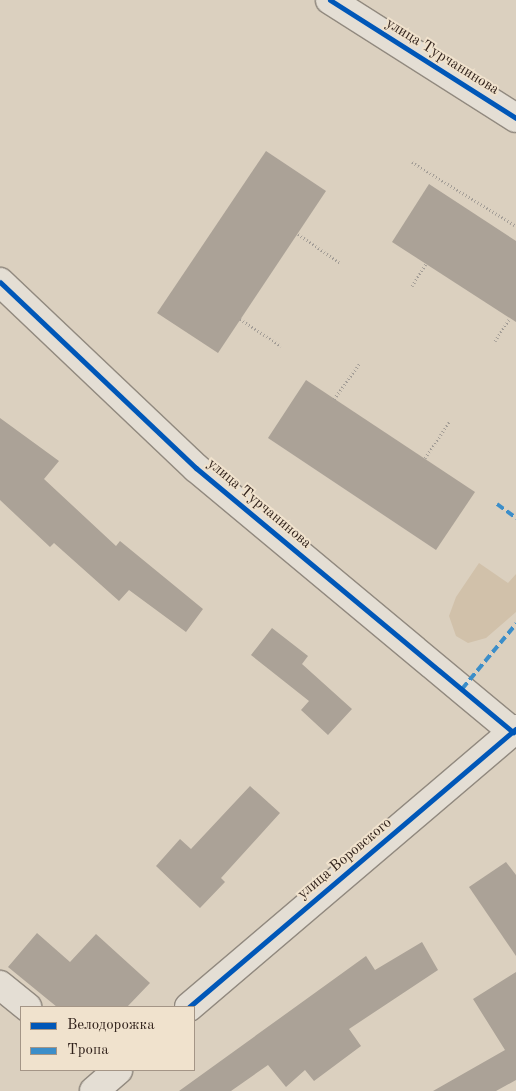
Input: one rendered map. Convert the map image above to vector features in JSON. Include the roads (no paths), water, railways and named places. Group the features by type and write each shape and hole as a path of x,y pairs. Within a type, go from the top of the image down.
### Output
{"street":[{"name":"улица Турчанинова","path":"330,0 516,118"},
{"name":"улица Турчанинова","path":"0,282 196,468 515,731"},
{"name":"улица Воровского","path":"191,1006 515,731"},
{"path":"0,985 26,1006"}]}
